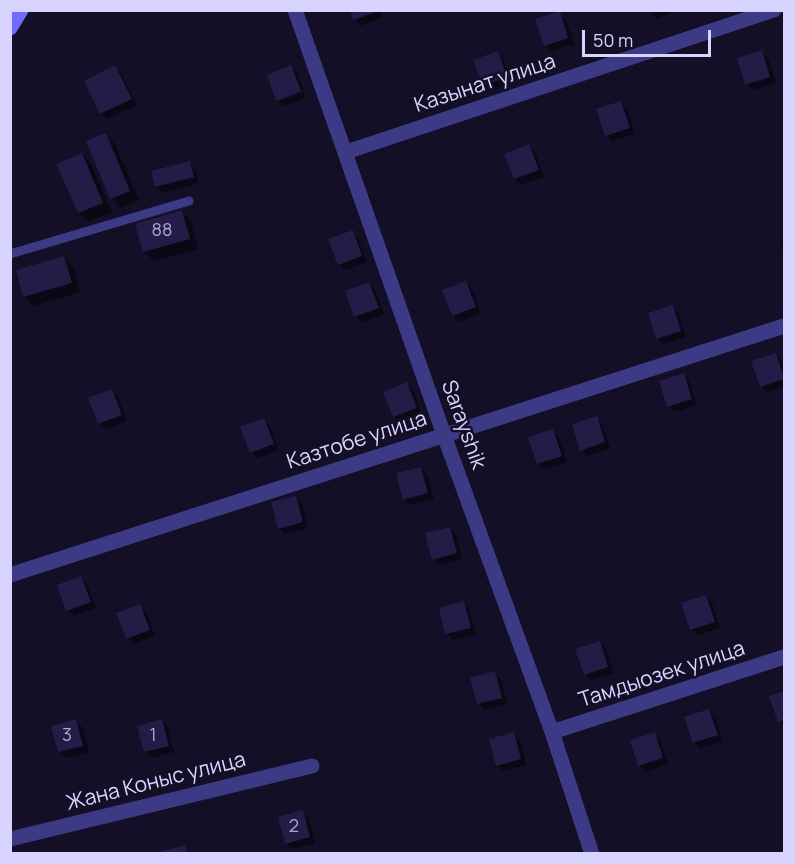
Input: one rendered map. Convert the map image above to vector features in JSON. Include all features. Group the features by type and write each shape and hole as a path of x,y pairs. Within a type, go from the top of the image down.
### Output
{"main road":[{"path":"10,28 21,10"}],"street":[{"name":"Sarayshik","path":"295,10 444,435 552,732 592,854"},
{"name":"Казынат улица","path":"346,152 774,10"},
{"name":"Казтобе улица","path":"10,575 784,326"},
{"name":"Тамдыозек улица","path":"552,732 784,657"},
{"name":"Жана Коныс улица","path":"10,839 312,766"}],"lane":[{"path":"10,254 189,201"}],"building":[{"path":"350,10 379,10 379,11 353,20"},
{"path":"560,11 568,38 544,46 535,19"},
{"path":"762,50 770,77 745,85 737,58"},
{"path":"498,51 507,77 483,86 473,60"},
{"path":"115,65 132,99 100,114 84,81"},
{"path":"291,65 301,91 276,101 267,75"},
{"path":"621,101 630,128 605,136 596,109"},
{"path":"106,133 130,191 110,199 86,141"},
{"path":"529,144 539,170 514,179 504,154"},
{"path":"82,153 103,203 78,213 56,164"},
{"path":"190,161 194,177 155,187 151,171"},
{"path":"182,210 190,239 143,252 135,224"},
{"path":"353,230 362,256 338,265 328,239"},
{"path":"64,256 72,283 23,297 16,270"},
{"path":"466,281 476,307 452,316 442,290"},
{"path":"369,282 379,308 354,317 345,291"},
{"path":"673,305 681,331 656,339 648,313"},
{"path":"776,353 784,379 760,387 751,361"},
{"path":"684,373 692,399 667,407 659,381"},
{"path":"407,382 417,408 393,417 383,392"},
{"path":"112,389 122,415 98,424 88,398"},
{"path":"597,416 605,442 580,451 572,424"},
{"path":"264,418 274,444 250,453 240,427"},
{"path":"553,429 562,456 537,464 528,437"},
{"path":"421,467 428,493 403,500 396,473"},
{"path":"296,496 303,522 278,529 271,502"},
{"path":"450,527 457,553 432,560 425,533"},
{"path":"81,576 91,602 66,611 57,585"},
{"path":"706,595 715,622 690,630 681,603"},
{"path":"464,601 471,628 445,634 439,608"},
{"path":"140,604 150,630 126,639 116,613"},
{"path":"600,641 608,667 584,675 575,649"},
{"path":"495,671 502,698 477,704 470,678"},
{"path":"784,691 784,720 778,722 769,696"},
{"path":"709,709 718,735 693,743 684,717"},
{"path":"76,719 83,746 58,752 51,726"},
{"path":"162,719 169,746 144,752 137,726"},
{"path":"514,732 521,759 496,766 489,739"},
{"path":"655,732 663,758 638,766 630,740"},
{"path":"303,810 310,837 285,844 278,817"},
{"path":"185,845 187,854 160,854 159,852"}]}
